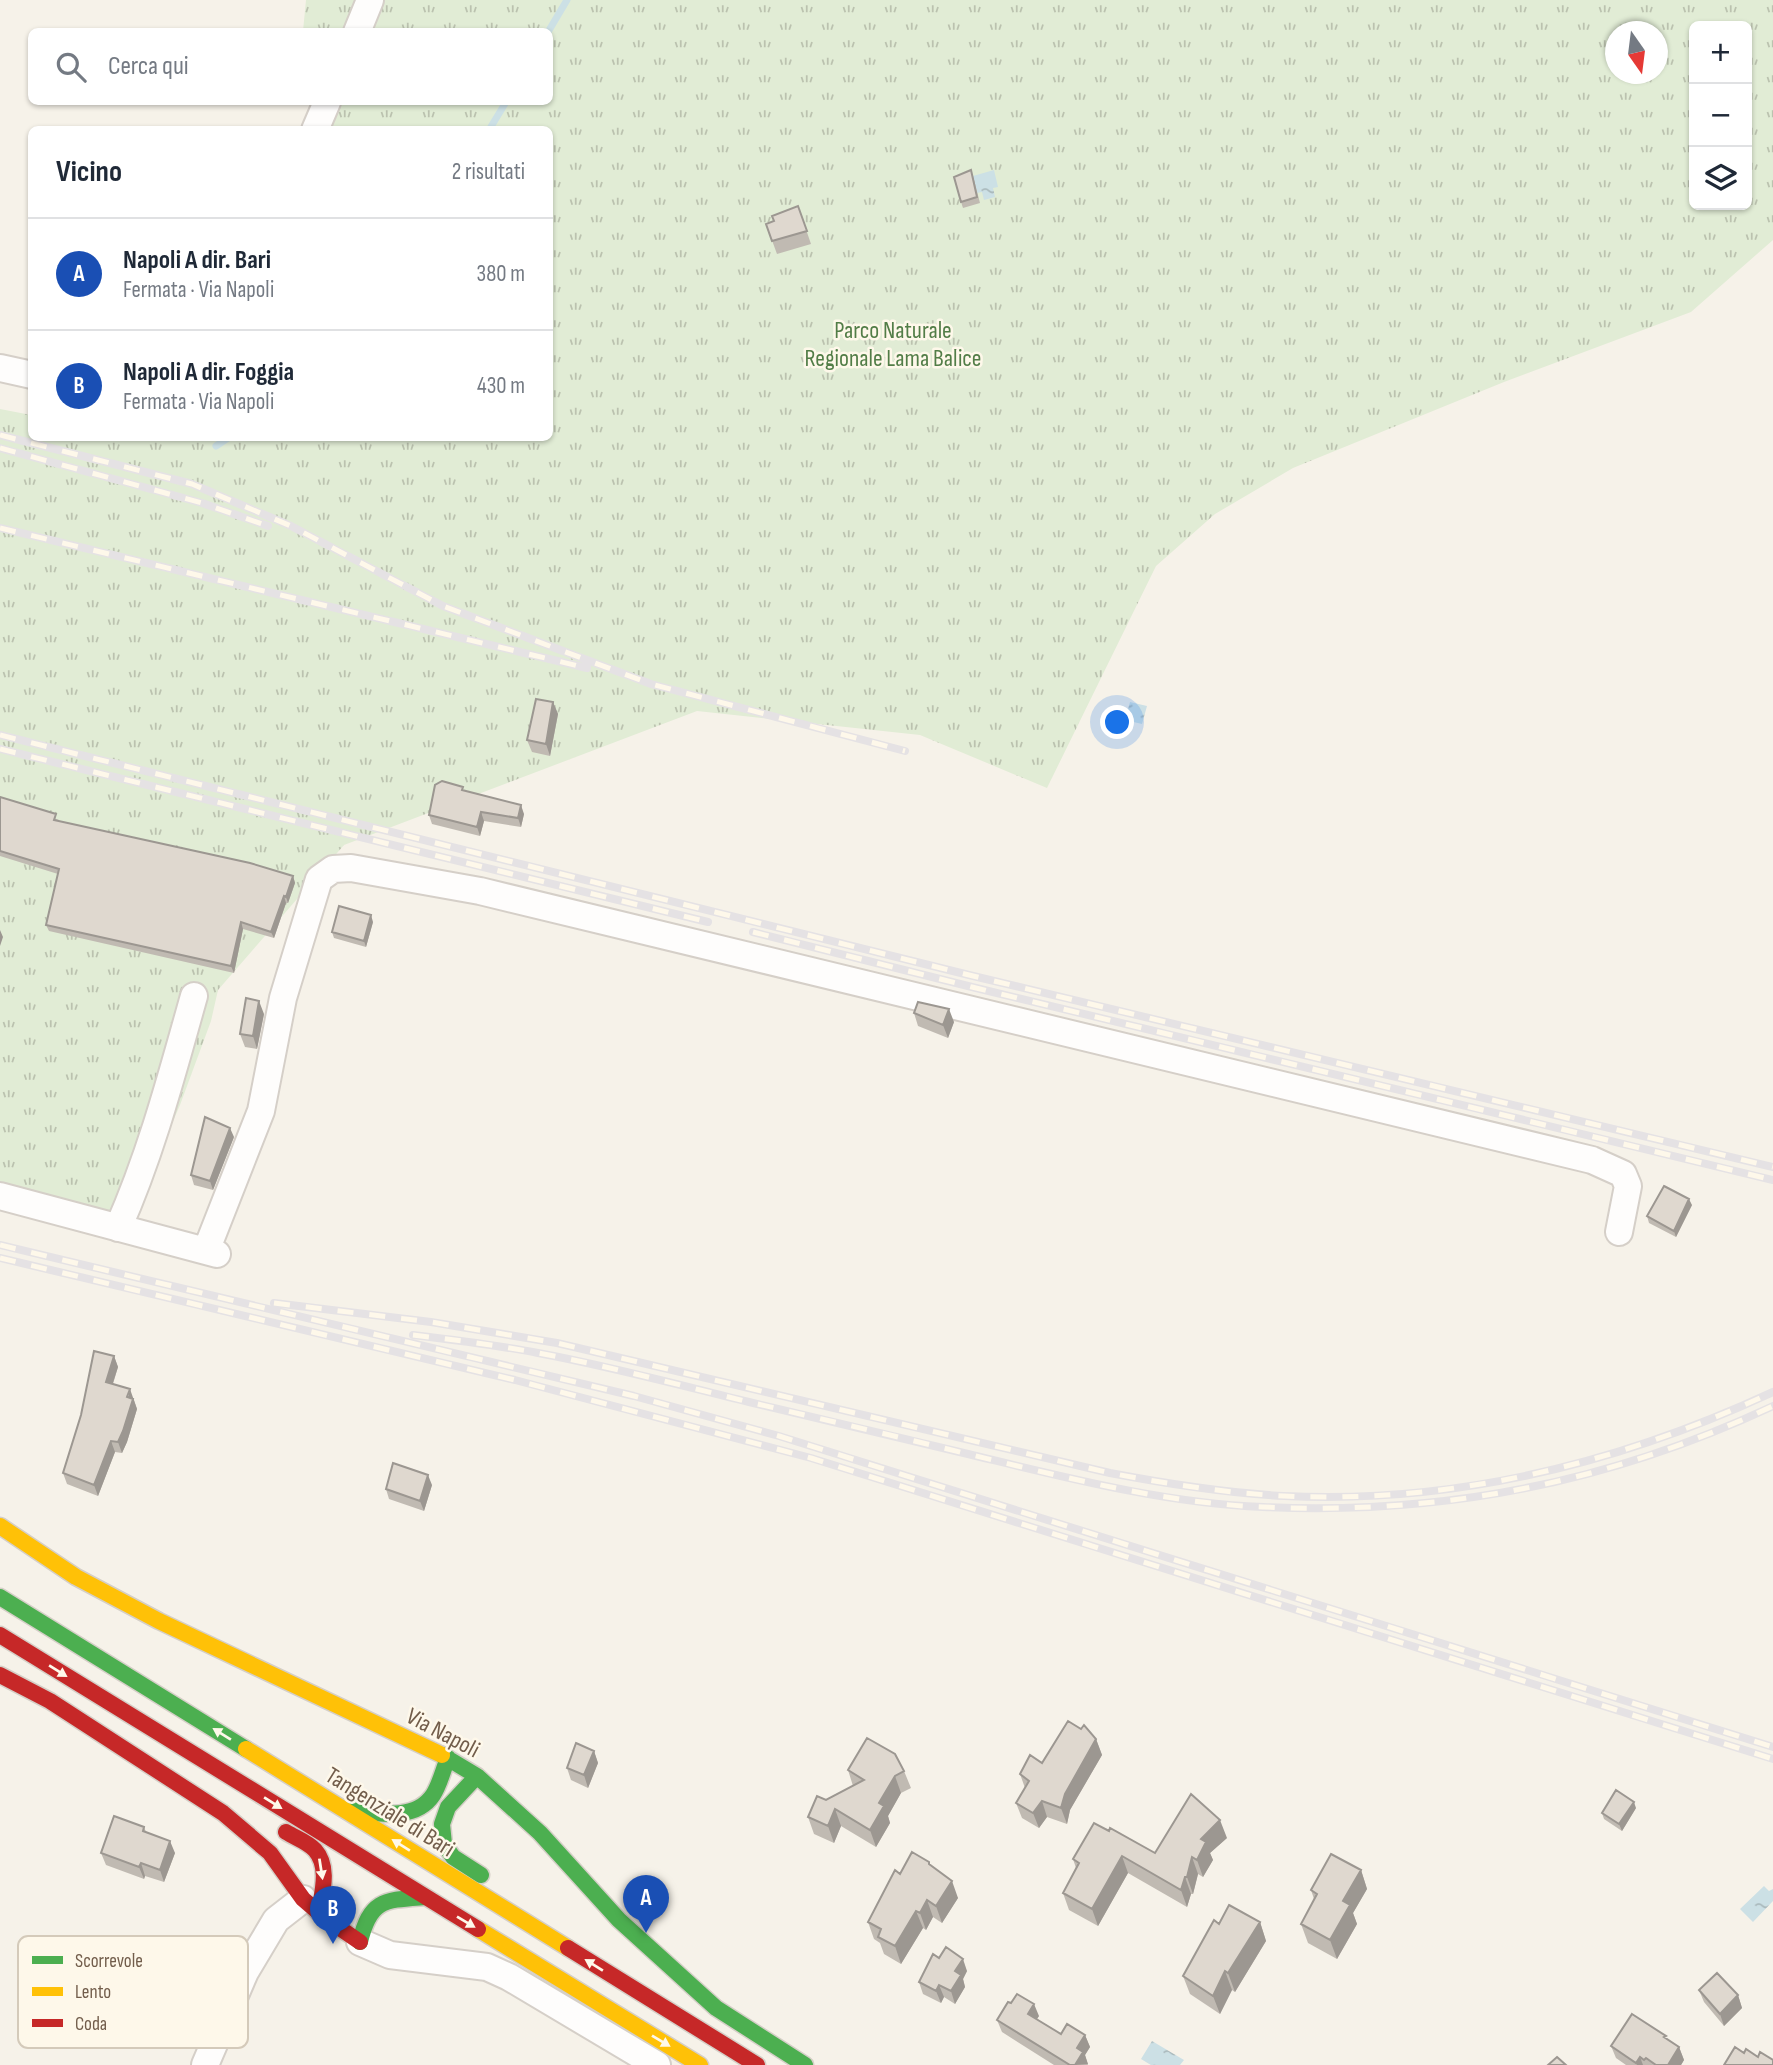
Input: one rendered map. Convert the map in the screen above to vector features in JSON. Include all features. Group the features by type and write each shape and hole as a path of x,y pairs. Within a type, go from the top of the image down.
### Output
{"main road":[{"name":"Via Napoli","path":"0,1525 76,1577 159,1621 448,1758 477,1776 540,1833 619,1920 716,2008 805,2065"},
{"name":"Tangenziale di Bari","path":"0,1597 757,2065"},
{"path":"0,1635 700,2065"},
{"path":"0,1675 50,1701 223,1813 270,1853 311,1905 360,1942 367,1916 377,1906 389,1900 425,1897"},
{"path":"343,1809 391,1815 414,1811 432,1798 448,1758"},
{"path":"226,1774 242,1804"},
{"path":"477,1776 448,1808 442,1824 444,1844 453,1857 524,1903 552,1939"},
{"path":"273,1824 315,1850 322,1863 324,1874 311,1905"}],"street":[{"path":"359,28 370,0"},
{"path":"317,126 326,105"},
{"path":"0,368 28,374"},
{"path":"0,1196 212,1253 261,1111 283,998 319,879 333,869 351,868 480,891 1592,1160 1623,1174 1628,1186 1619,1232"},
{"path":"118,1228 134,1193 158,1121 194,996"},
{"path":"248,1967 276,1920 311,1905"},
{"path":"360,1942 390,1955 487,1967 509,1977 657,2065"},
{"path":"205,2065 212,2048"}],"green space":[{"name":"Parco Naturale Regionale Lama Balice","path":"306,0 1773,0 1773,240 1691,312 1504,382 1293,468 1215,514 1156,566 1047,788 920,735 697,711 344,845 218,990 211,1021 180,1105 126,1230 0,1193 0,409 28,414 28,441 553,441 553,126 315,126 319,105 553,105 553,28 303,28"}],"water":[{"path":"994,170 998,187 993,188 995,197 984,200 982,192 977,193 973,176"},
{"path":"1130,702 1147,706 1142,724 1125,720"},
{"path":"1764,1886 1769,1891 1773,1889 1773,1901 1753,1922 1740,1909"},
{"path":"1152,2041 1184,2060 1180,2065 1151,2065 1141,2059"}],"building":[{"path":"971,170 977,197 961,202 954,177"},
{"path":"798,206 807,231 772,241 766,224 774,221 772,216"},
{"path":"536,699 553,702 546,744 527,740"},
{"path":"442,781 463,787 462,790 521,805 518,818 481,812 477,827 429,815 435,785"},
{"path":"0,797 56,814 54,820 250,863 293,876 271,932 241,922 231,966 46,925 59,869 0,851"},
{"path":"339,906 371,915 364,941 332,932"},
{"path":"246,998 259,1001 253,1036 240,1034"},
{"path":"918,1002 949,1009 943,1025 914,1013"},
{"path":"205,1117 230,1128 210,1181 191,1175"},
{"path":"1664,1186 1689,1199 1674,1231 1647,1216"},
{"path":"94,1351 114,1356 106,1382 130,1389 127,1397 133,1399 123,1431 118,1442 111,1441 94,1485 63,1473 81,1415"},
{"path":"393,1463 428,1475 420,1501 386,1489"},
{"path":"1068,1721 1081,1729 1084,1725 1096,1739 1065,1794 1061,1808 1042,1801 1033,1813 1016,1803 1029,1781 1020,1774 1030,1755 1042,1763"},
{"path":"867,1738 895,1754 904,1771 895,1776 879,1803 884,1806 870,1830 835,1809 828,1826 808,1817 817,1796 826,1800 864,1780 848,1770"},
{"path":"576,1743 594,1751 584,1775 567,1768"},
{"path":"1616,1790 1634,1802 1619,1824 1602,1813"},
{"path":"1191,1794 1220,1820 1201,1839 1206,1842 1197,1860 1192,1857 1181,1890 1122,1856 1092,1909 1063,1893 1079,1863 1073,1859 1094,1823 1109,1831 1110,1828 1155,1853"},
{"path":"114,1816 144,1827 143,1831 170,1841 160,1870 141,1863 139,1867 101,1853"},
{"path":"912,1852 952,1881 936,1906 927,1900 920,1913 916,1911 895,1946 878,1937 881,1929 868,1922 895,1870 900,1874"},
{"path":"1331,1854 1361,1870 1343,1901 1350,1905 1330,1940 1301,1924 1317,1894 1311,1890"},
{"path":"1229,1905 1260,1922 1228,1973 1225,1971 1213,1996 1183,1976 1214,1920 1219,1924"},
{"path":"946,1947 963,1959 955,1971 961,1975 951,1991 939,1985 936,1991 919,1982 933,1954 939,1958"},
{"path":"1717,1973 1738,1995 1720,2014 1699,1990"},
{"path":"1017,1994 1034,2004 1028,2014 1061,2034 1067,2024 1085,2035 1077,2048 1083,2052 1075,2065 1070,2065 997,2020 1008,2002 1011,2003"},
{"path":"1632,2014 1679,2047 1668,2065 1656,2065 1640,2057 1636,2063 1611,2046"},
{"path":"1735,2047 1744,2053 1746,2049 1758,2057 1760,2052 1773,2060 1773,2065 1724,2065"},
{"path":"1557,2057 1566,2065 1548,2065"}],"waterway":[{"path":"550,28 567,0"},
{"path":"491,126 504,105"},
{"path":"216,446 224,441"}],"railway":[{"path":"0,435 192,484 291,526 443,606 651,684 905,751"},
{"path":"0,448 202,503 268,526"},
{"path":"0,528 587,668"},
{"path":"0,735 969,975 1773,1167"},
{"path":"0,749 708,922"},
{"path":"753,932 1773,1180"},
{"path":"0,1245 634,1396 779,1436 1773,1747"},
{"path":"0,1258 515,1380 811,1458 1773,1759"},
{"path":"274,1303 431,1322 557,1343 1110,1473 1197,1488 1284,1496 1348,1497 1411,1493 1535,1474 1656,1439 1773,1392"},
{"path":"413,1335 507,1348 591,1364 1114,1488 1226,1505 1263,1507 1396,1505 1461,1499 1524,1488 1587,1474 1649,1455 1711,1433 1773,1406"}],"traffic: fast":[{"path":"0,1597 246,1749"},
{"path":"442,1755 477,1776 540,1833 619,1920 716,2008 805,2065"},
{"path":"349,1810 394,1814 416,1809 433,1795 448,1758"},
{"path":"477,1776 448,1807 442,1824 444,1844 453,1857 481,1875"},
{"path":"360,1942 369,1917 381,1904 399,1899 425,1897"}],"traffic: slow":[{"path":"0,1526 76,1577 159,1621 442,1755"},
{"path":"246,1749 568,1948"},
{"path":"478,1929 700,2065"}],"traffic: jam":[{"path":"0,1635 478,1929"},
{"path":"0,1675 50,1701 223,1813 270,1853 303,1899 360,1942"},
{"path":"286,1832 309,1845 320,1857 324,1880 319,1912"},
{"path":"568,1948 757,2065"}],"place":[{"name":"Napoli A dir. Bari","path":"646,1933"},
{"name":"Napoli A dir. Foggia","path":"333,1944"}]}
